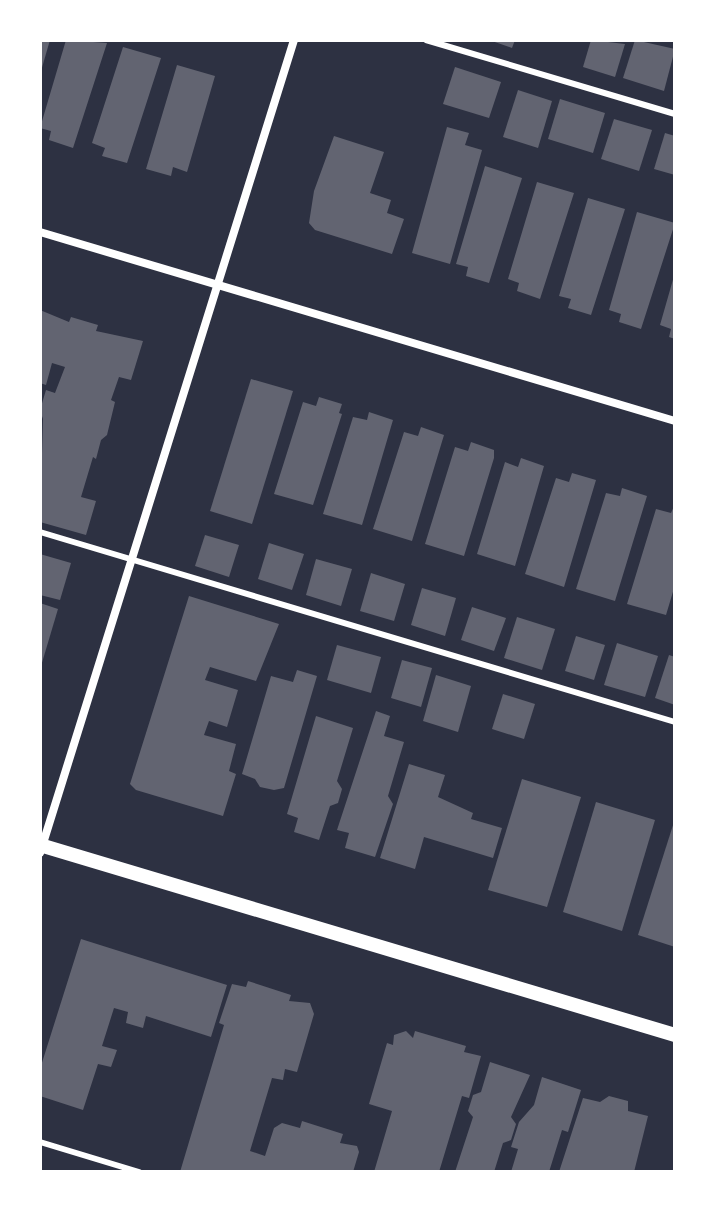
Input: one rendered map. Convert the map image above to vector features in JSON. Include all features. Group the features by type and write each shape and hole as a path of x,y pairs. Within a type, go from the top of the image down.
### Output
{"street":[{"path":"294,40 41,848 675,1035"},
{"path":"40,232 675,421"}],"lane":[{"path":"426,40 675,114"},
{"path":"40,532 675,722"},
{"path":"40,1142 139,1172"}],"building":[{"path":"40,40 50,40 41,71 40,71"},
{"path":"66,40 107,43 73,148 49,140 51,131 40,128"},
{"path":"489,40 515,40 512,48"},
{"path":"591,40 625,44 615,77 583,67"},
{"path":"635,40 675,49 664,91 623,78"},
{"path":"123,47 161,58 127,163 102,156 105,148 92,143"},
{"path":"177,65 215,76 187,172 173,167 171,176 146,169"},
{"path":"455,67 501,82 489,118 443,104"},
{"path":"518,90 552,101 538,148 503,137"},
{"path":"560,99 605,113 593,153 548,139"},
{"path":"614,119 652,130 639,171 601,159"},
{"path":"447,127 469,133 465,145 482,150 450,264 412,253"},
{"path":"665,133 675,136 675,175 654,169"},
{"path":"334,136 384,152 370,193 391,200 387,213 404,219 392,254 315,230 309,223 314,191"},
{"path":"485,166 522,178 489,283 466,276 468,267 456,264"},
{"path":"537,182 574,193 540,299 517,291 519,283 508,279"},
{"path":"588,198 625,209 591,315 568,308 571,299 559,296"},
{"path":"637,212 675,223 641,329 619,322 621,314 609,310"},
{"path":"674,276 675,339 669,337 671,329 660,325"},
{"path":"40,310 69,322 71,317 98,325 96,331 143,341 131,380 119,377 111,400 115,402 107,435 101,440 96,459 93,457 81,497 96,501 86,535 40,522 43,419 40,410 46,390 55,393 65,367 52,363 46,385 40,383"},
{"path":"251,379 293,391 252,524 210,511"},
{"path":"319,397 342,404 339,413 342,414 313,505 274,494 303,402 316,406"},
{"path":"369,412 393,420 362,525 323,514 353,417 367,420"},
{"path":"421,427 444,435 412,541 373,529 404,432 418,436"},
{"path":"471,442 494,450 494,458 464,556 425,544 455,447 468,451"},
{"path":"521,458 544,466 515,566 477,554 505,462 518,467"},
{"path":"572,473 596,480 564,587 525,574 556,478 569,482"},
{"path":"622,488 647,496 615,601 576,589 606,493 620,496"},
{"path":"675,504 675,585 666,615 627,604 656,509 671,513"},
{"path":"205,535 239,545 229,577 195,566"},
{"path":"269,543 304,554 292,590 258,579"},
{"path":"40,554 71,563 60,600 40,595"},
{"path":"316,559 352,569 341,606 306,595"},
{"path":"371,573 405,584 394,621 360,611"},
{"path":"422,588 456,598 445,636 411,625"},
{"path":"189,596 279,624 256,681 210,667 205,680 238,690 227,727 209,721 204,735 236,744 229,771 236,774 223,816 136,790 130,784"},
{"path":"40,603 58,609 41,666 40,665"},
{"path":"472,607 506,618 494,651 461,640"},
{"path":"517,617 555,629 542,670 504,658"},
{"path":"576,636 605,645 594,680 565,671"},
{"path":"617,643 658,656 645,697 604,685"},
{"path":"337,645 381,657 371,693 327,680"},
{"path":"669,655 675,657 675,705 655,698"},
{"path":"402,660 432,668 421,707 391,698"},
{"path":"297,670 317,676 284,788 274,790 260,787 255,779 242,774 271,676 293,682"},
{"path":"436,675 471,686 458,732 423,721"},
{"path":"503,694 535,704 524,739 492,729"},
{"path":"376,711 390,716 384,736 404,742 388,796 393,804 375,857 345,848 349,833 337,830"},
{"path":"316,716 353,728 337,781 342,789 338,803 330,806 319,840 294,832 298,818 287,814"},
{"path":"409,764 445,775 438,797 473,813 471,819 502,828 493,858 424,837 415,869 380,858"},
{"path":"522,779 581,797 547,907 488,890"},
{"path":"596,802 655,820 622,931 563,912"},
{"path":"675,822 675,947 638,935"},
{"path":"81,939 227,985 211,1037 146,1016 143,1028 126,1023 128,1012 114,1008 102,1046 117,1050 111,1067 98,1064 83,1110 40,1096 40,1069"},
{"path":"248,981 291,995 289,1001 310,1003 314,1014 297,1072 285,1069 283,1080 272,1078 250,1151 265,1156 274,1128 282,1123 300,1128 302,1121 343,1134 340,1143 357,1146 359,1152 353,1172 180,1172 224,1025 219,1023 232,984 246,987"},
{"path":"406,1031 413,1038 415,1031 466,1046 464,1052 481,1056 469,1098 462,1096 439,1172 374,1172 392,1111 369,1104 387,1043 393,1045 394,1035"},
{"path":"490,1062 530,1075 511,1117 516,1124 511,1140 503,1143 494,1172 455,1172 473,1117 468,1111 473,1095 481,1092"},
{"path":"542,1077 581,1090 568,1132 562,1130 549,1172 511,1172 518,1149 511,1147 519,1122 534,1105"},
{"path":"609,1096 628,1101 628,1111 648,1116 634,1172 559,1172 583,1098 600,1102"}]}
